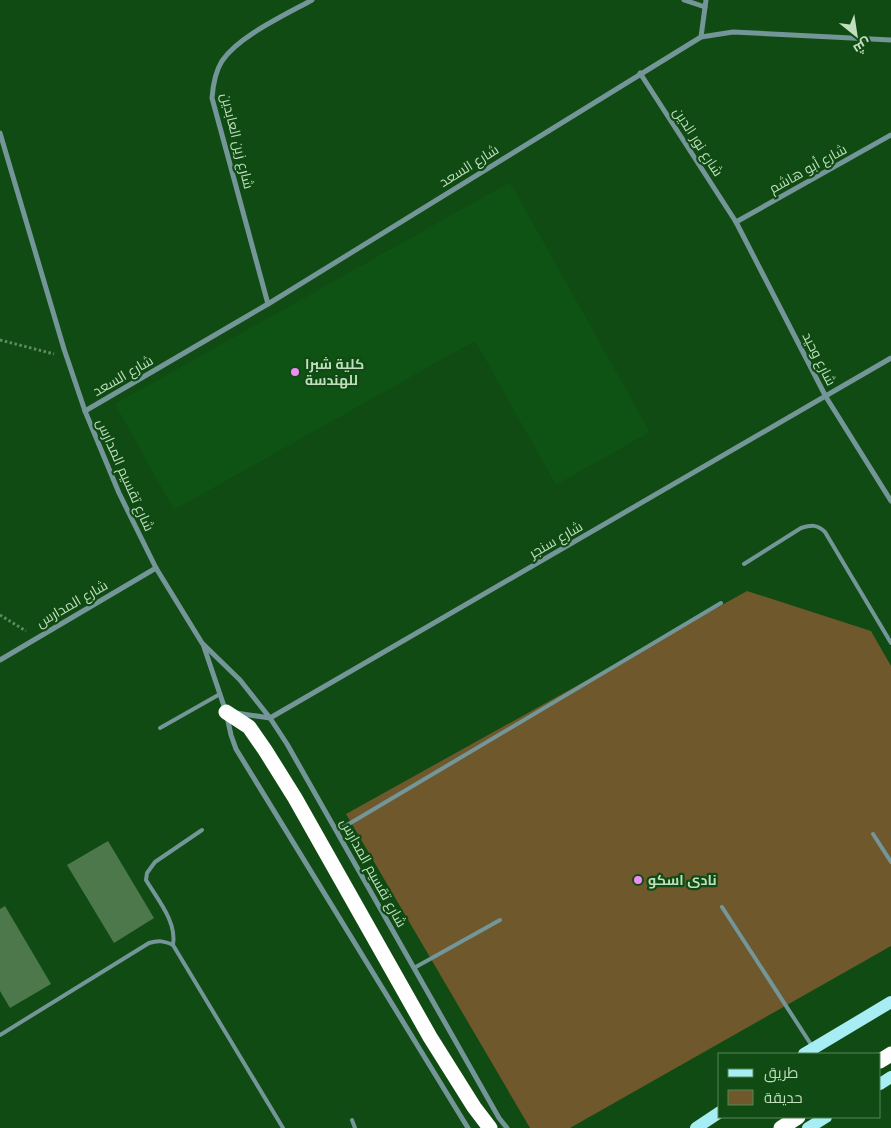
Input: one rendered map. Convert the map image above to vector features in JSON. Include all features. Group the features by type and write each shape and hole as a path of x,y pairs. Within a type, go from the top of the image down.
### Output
{"highway":[{"path":"226,712 249,727 265,750 295,798 430,1037 474,1107 490,1128"},
{"path":"781,1128 796,1118"}],"main road":[{"path":"809,1051 891,1002"},
{"path":"696,1128 718,1113"},
{"path":"808,1128 824,1118"}],"street":[{"name":"شارع زين العابدين","path":"268,304 212,98 214,79 222,62 234,47 312,0"},
{"path":"684,0 705,7"},
{"path":"701,37 706,0"},
{"name":"شارع السعد","path":"84,411 268,304 701,37 733,32 891,40"},
{"name":"شارع نور الدين","path":"640,73 736,222"},
{"name":"شارع تقسيم المدارس","path":"0,133 84,411 119,493 156,568 202,643 226,712 236,749 468,1128"},
{"name":"شارع أبو هاشم","path":"736,222 891,135"},
{"name":"شارع وحيد","path":"736,222 826,397 891,501"},
{"name":"شارع سنجر","path":"270,718 891,358"},
{"name":"شارع المدارس","path":"0,660 156,568"},
{"name":"شارع تقسيم المدارس","path":"202,643 240,680 270,718 299,763 499,1118 507,1128"},
{"path":"226,712 270,718"}],"lane":[{"path":"744,564 801,528 815,525 820,527 825,532 891,643"},
{"path":"337,831 721,603"},
{"path":"160,728 220,694"},
{"path":"173,946 175,936 173,927 146,880 147,873 155,862 202,830"},
{"path":"873,834 891,862"},
{"path":"722,908 809,1051"},
{"path":"414,968 500,920"},
{"path":"0,1035 149,943 157,940 166,941 173,946 283,1128"},
{"path":"352,1120 355,1128"}],"path":[{"path":"0,340 67,357"},
{"path":"0,615 37,638"}],"shaded area":[{"name":"كلية شبرا للهندسة","path":"510,182 650,432 556,485 475,341 174,510 115,404"}],"green space":[{"name":"نادى اسكو","path":"747,591 871,631 891,666 891,946 570,1128 530,1128 346,814"}],"building":[{"path":"108,841 154,918 114,943 67,865"},
{"path":"5,906 51,984 10,1008 0,991 0,909"}],"place":[{"name":"كلية شبرا للهندسة","path":"295,372"},
{"name":"نادى اسكو","path":"638,880"}]}
